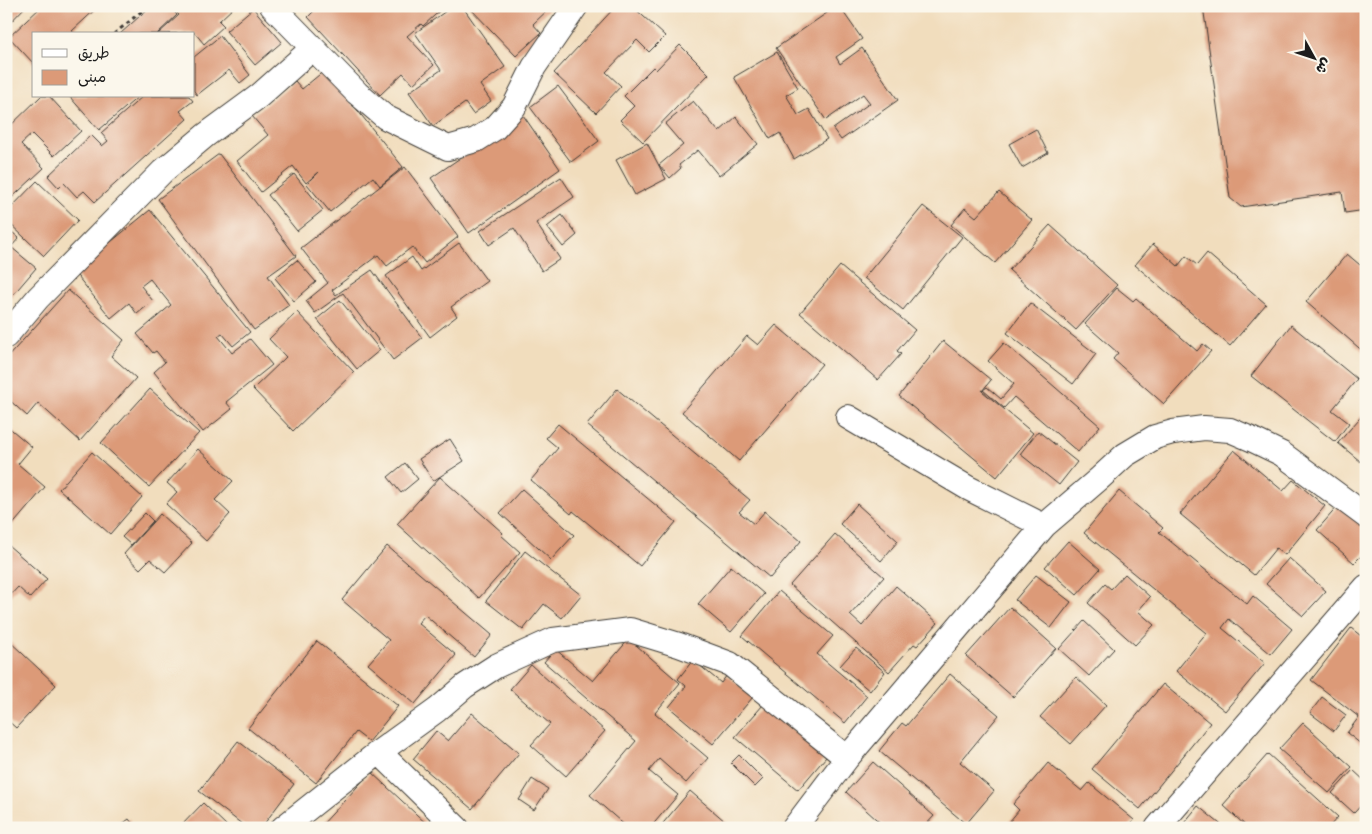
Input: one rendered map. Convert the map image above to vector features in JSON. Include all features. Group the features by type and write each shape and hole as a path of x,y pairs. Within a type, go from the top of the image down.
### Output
{"street":[{"path":"272,6 357,93 385,117 448,148 476,140 495,128 514,107 534,67 576,6"},
{"path":"6,336 38,298 162,171 206,135 259,96 313,48"},
{"path":"848,417 968,488 1044,526"},
{"path":"794,828 847,758 1044,526 1125,455 1155,437 1173,432 1204,428 1230,430 1282,454 1366,516"},
{"path":"1157,828 1366,586"},
{"path":"283,828 437,710 465,686 496,666 553,640 630,630 679,644 730,664 847,758"},
{"path":"380,752 457,828"}],"path":[{"path":"116,32 148,6"}],"building":[{"path":"6,6 26,6 6,27"},
{"path":"42,6 99,6 73,32 32,32 32,62 9,37"},
{"path":"151,6 169,6 177,15 159,32 122,32"},
{"path":"171,6 235,6 219,21 224,26 204,44 195,32 160,32 179,15"},
{"path":"319,6 445,6 423,26 421,24 407,36 434,65 413,84 403,73 380,95 308,17"},
{"path":"453,6 462,6 505,67 480,85 491,101 473,114 465,103 433,126 409,92 441,70 415,33"},
{"path":"468,6 552,6 533,24 541,33 516,56"},
{"path":"616,6 632,6 665,36 649,52 637,40 606,72 621,86 596,113 554,73"},
{"path":"839,6 862,39 836,57 840,64 862,48 898,100 841,140 833,129 870,103 863,94 826,120 776,48"},
{"path":"1203,6 1366,6 1366,210 1345,213 1342,192 1241,207 1230,198"},
{"path":"253,8 282,42 255,65 226,31"},
{"path":"220,36 250,75 240,83 229,70 197,95 195,92 195,56"},
{"path":"680,45 709,74 643,142 620,120 634,106 624,96 653,67 656,70"},
{"path":"777,52 798,88 786,95 798,115 809,109 827,139 794,159 780,133 770,139 734,77"},
{"path":"325,70 403,167 380,186 373,177 330,212 307,184 319,172 306,183 293,166 261,192 237,161 268,135 252,116 295,81 302,89"},
{"path":"558,86 599,141 571,162 530,107"},
{"path":"39,98 51,98 81,131 54,156 32,134 21,144 44,168 6,203 6,130"},
{"path":"71,98 137,98 99,130"},
{"path":"141,98 191,98 193,101 180,111 187,119 95,202 84,191 77,197 64,183 59,188 48,176 91,135 102,146 108,141 101,133"},
{"path":"693,101 719,132 736,117 758,144 719,176 698,150 679,165 681,168 670,178 659,165 683,145 665,124"},
{"path":"523,115 560,169 469,233 431,178"},
{"path":"1036,129 1048,153 1022,168 1009,144"},
{"path":"647,143 666,179 635,195 616,160"},
{"path":"219,154 296,256 268,276 289,305 254,330 158,199"},
{"path":"405,167 458,237 425,263 412,247 387,266 378,255 332,290 336,295 372,270 422,338 393,360 343,293 315,313 306,301 328,283 301,248"},
{"path":"294,174 323,210 297,231 268,195"},
{"path":"561,177 574,197 536,223 560,259 542,271 514,228 489,245 480,231"},
{"path":"37,181 78,220 44,256 6,220 6,213"},
{"path":"999,192 1032,220 995,263 951,225 965,208 976,217"},
{"path":"923,206 962,237 903,310 864,278"},
{"path":"150,210 250,332 233,346 222,333 218,336 232,353 250,339 272,365 226,402 232,409 203,432 154,372 165,362 156,351 153,353 137,334 171,305 150,279 141,286 153,301 137,314 129,303 111,318 74,272"},
{"path":"562,215 577,235 563,247 547,227"},
{"path":"1050,225 1117,285 1076,330 1009,270"},
{"path":"6,227 19,238 11,247 36,268 6,303"},
{"path":"459,243 487,281 451,307 457,316 430,337 386,276 412,257 421,271"},
{"path":"1153,244 1178,266 1186,256 1197,265 1207,253 1266,304 1230,346 1135,265"},
{"path":"1347,254 1366,270 1366,354 1306,302"},
{"path":"297,260 316,282 294,301 275,278"},
{"path":"840,266 915,330 897,351 901,354 878,380 800,313"},
{"path":"1117,288 1133,301 1136,298 1197,351 1203,344 1211,351 1164,404 1113,359 1118,353 1085,324"},
{"path":"68,290 124,340 111,356 136,378 80,441 38,403 27,416 6,397 6,359"},
{"path":"340,300 380,350 357,369 317,319"},
{"path":"1030,303 1096,354 1073,384 1007,333"},
{"path":"297,312 354,372 293,431 253,389 286,357 269,339"},
{"path":"776,325 822,364 739,461 682,412 747,336 758,345"},
{"path":"1291,325 1357,379 1332,410 1349,423 1335,442 1251,376"},
{"path":"943,341 991,380 982,391 1033,433 997,477 899,396"},
{"path":"1004,343 1100,426 1078,452 1014,397 1004,408 983,390 987,387 1001,399 1014,384 988,361"},
{"path":"150,389 199,433 149,487 101,443"},
{"path":"617,389 750,500 739,512 754,524 765,511 801,541 770,578 587,425"},
{"path":"1366,411 1366,466 1338,443"},
{"path":"558,424 676,522 640,566 573,511 571,514 531,480 558,448 546,438"},
{"path":"6,425 32,447 18,464 45,487 10,528 6,524"},
{"path":"1038,431 1077,462 1059,485 1020,454"},
{"path":"450,439 464,461 433,481 419,459"},
{"path":"198,449 233,481 215,500 230,514 206,541 166,504 177,492 167,483"},
{"path":"1234,450 1283,491 1293,480 1325,506 1285,555 1276,548 1254,575 1180,514"},
{"path":"92,452 142,497 110,534 59,489"},
{"path":"405,463 418,479 401,493 388,477"},
{"path":"440,477 503,533 501,535 520,552 479,598 397,524"},
{"path":"522,489 574,535 551,560 500,513"},
{"path":"1119,491 1163,528 1159,532 1247,604 1253,596 1292,629 1271,654 1229,619 1222,628 1265,663 1225,711 1176,671 1207,633 1084,533"},
{"path":"857,504 898,541 881,561 840,524"},
{"path":"1339,505 1366,529 1366,551 1354,563 1317,530"},
{"path":"145,513 153,521 131,545 122,537"},
{"path":"160,514 192,543 165,572 150,559 140,569 124,554"},
{"path":"835,534 884,577 850,615 862,626 896,586 938,623 917,646 914,644 889,672 790,585"},
{"path":"1068,541 1100,569 1077,595 1045,567"},
{"path":"8,545 47,579 30,598 18,587 6,600 6,547"},
{"path":"387,546 492,635 474,657 425,615 418,623 456,655 415,704 368,664 389,640 342,600"},
{"path":"525,551 581,595 562,618 544,604 523,630 486,601"},
{"path":"1289,558 1326,591 1303,616 1266,584"},
{"path":"731,566 764,594 731,632 698,604"},
{"path":"1125,574 1150,597 1138,611 1154,625 1135,645 1088,603 1105,584 1111,589"},
{"path":"1036,575 1071,602 1051,628 1015,600"},
{"path":"779,591 833,636 817,654 867,696 845,723 742,636"},
{"path":"1010,607 1056,648 1013,697 966,656"},
{"path":"1084,621 1114,649 1089,676 1059,649"},
{"path":"1351,628 1366,640 1366,748 1347,733 1359,717 1311,680"},
{"path":"6,638 56,685 16,728 6,719"},
{"path":"629,639 680,683 655,713 708,758 686,783 659,759 649,771 678,795 650,828 628,828 590,795 636,741 544,662 555,649 593,681"},
{"path":"317,641 398,706 369,742 356,732 316,783 248,728"},
{"path":"856,648 885,672 870,691 840,666"},
{"path":"693,660 721,683 727,675 753,697 713,744 669,707 686,686 678,679"},
{"path":"531,665 605,731 566,776 531,745 550,724 510,689"},
{"path":"950,674 999,715 960,762 994,791 966,824 879,751 902,723 906,726"},
{"path":"1076,677 1106,705 1071,744 1040,717"},
{"path":"1163,684 1210,723 1140,809 1092,769"},
{"path":"1322,697 1346,715 1334,731 1310,713"},
{"path":"763,705 826,757 798,790 735,737"},
{"path":"472,713 519,753 472,809 413,759 436,731 448,741"},
{"path":"1303,723 1352,767 1329,793 1279,749"},
{"path":"238,741 294,784 261,828 247,828 199,791"},
{"path":"1268,754 1338,817 1328,828 1248,828 1223,805"},
{"path":"739,755 763,779 755,787 731,763"},
{"path":"873,762 934,816 923,828 886,828 846,792"},
{"path":"1048,763 1082,791 1089,783 1134,820 1128,828 1004,828 1019,810 1013,804"},
{"path":"1353,770 1366,782 1366,800 1354,813 1332,793"},
{"path":"371,772 431,828 319,828"},
{"path":"532,779 548,789 534,810 519,800"},
{"path":"690,791 733,828 659,828"},
{"path":"203,803 229,828 179,828"},
{"path":"1198,806 1225,828 1180,828"},
{"path":"129,819 136,828 117,828"}]}
